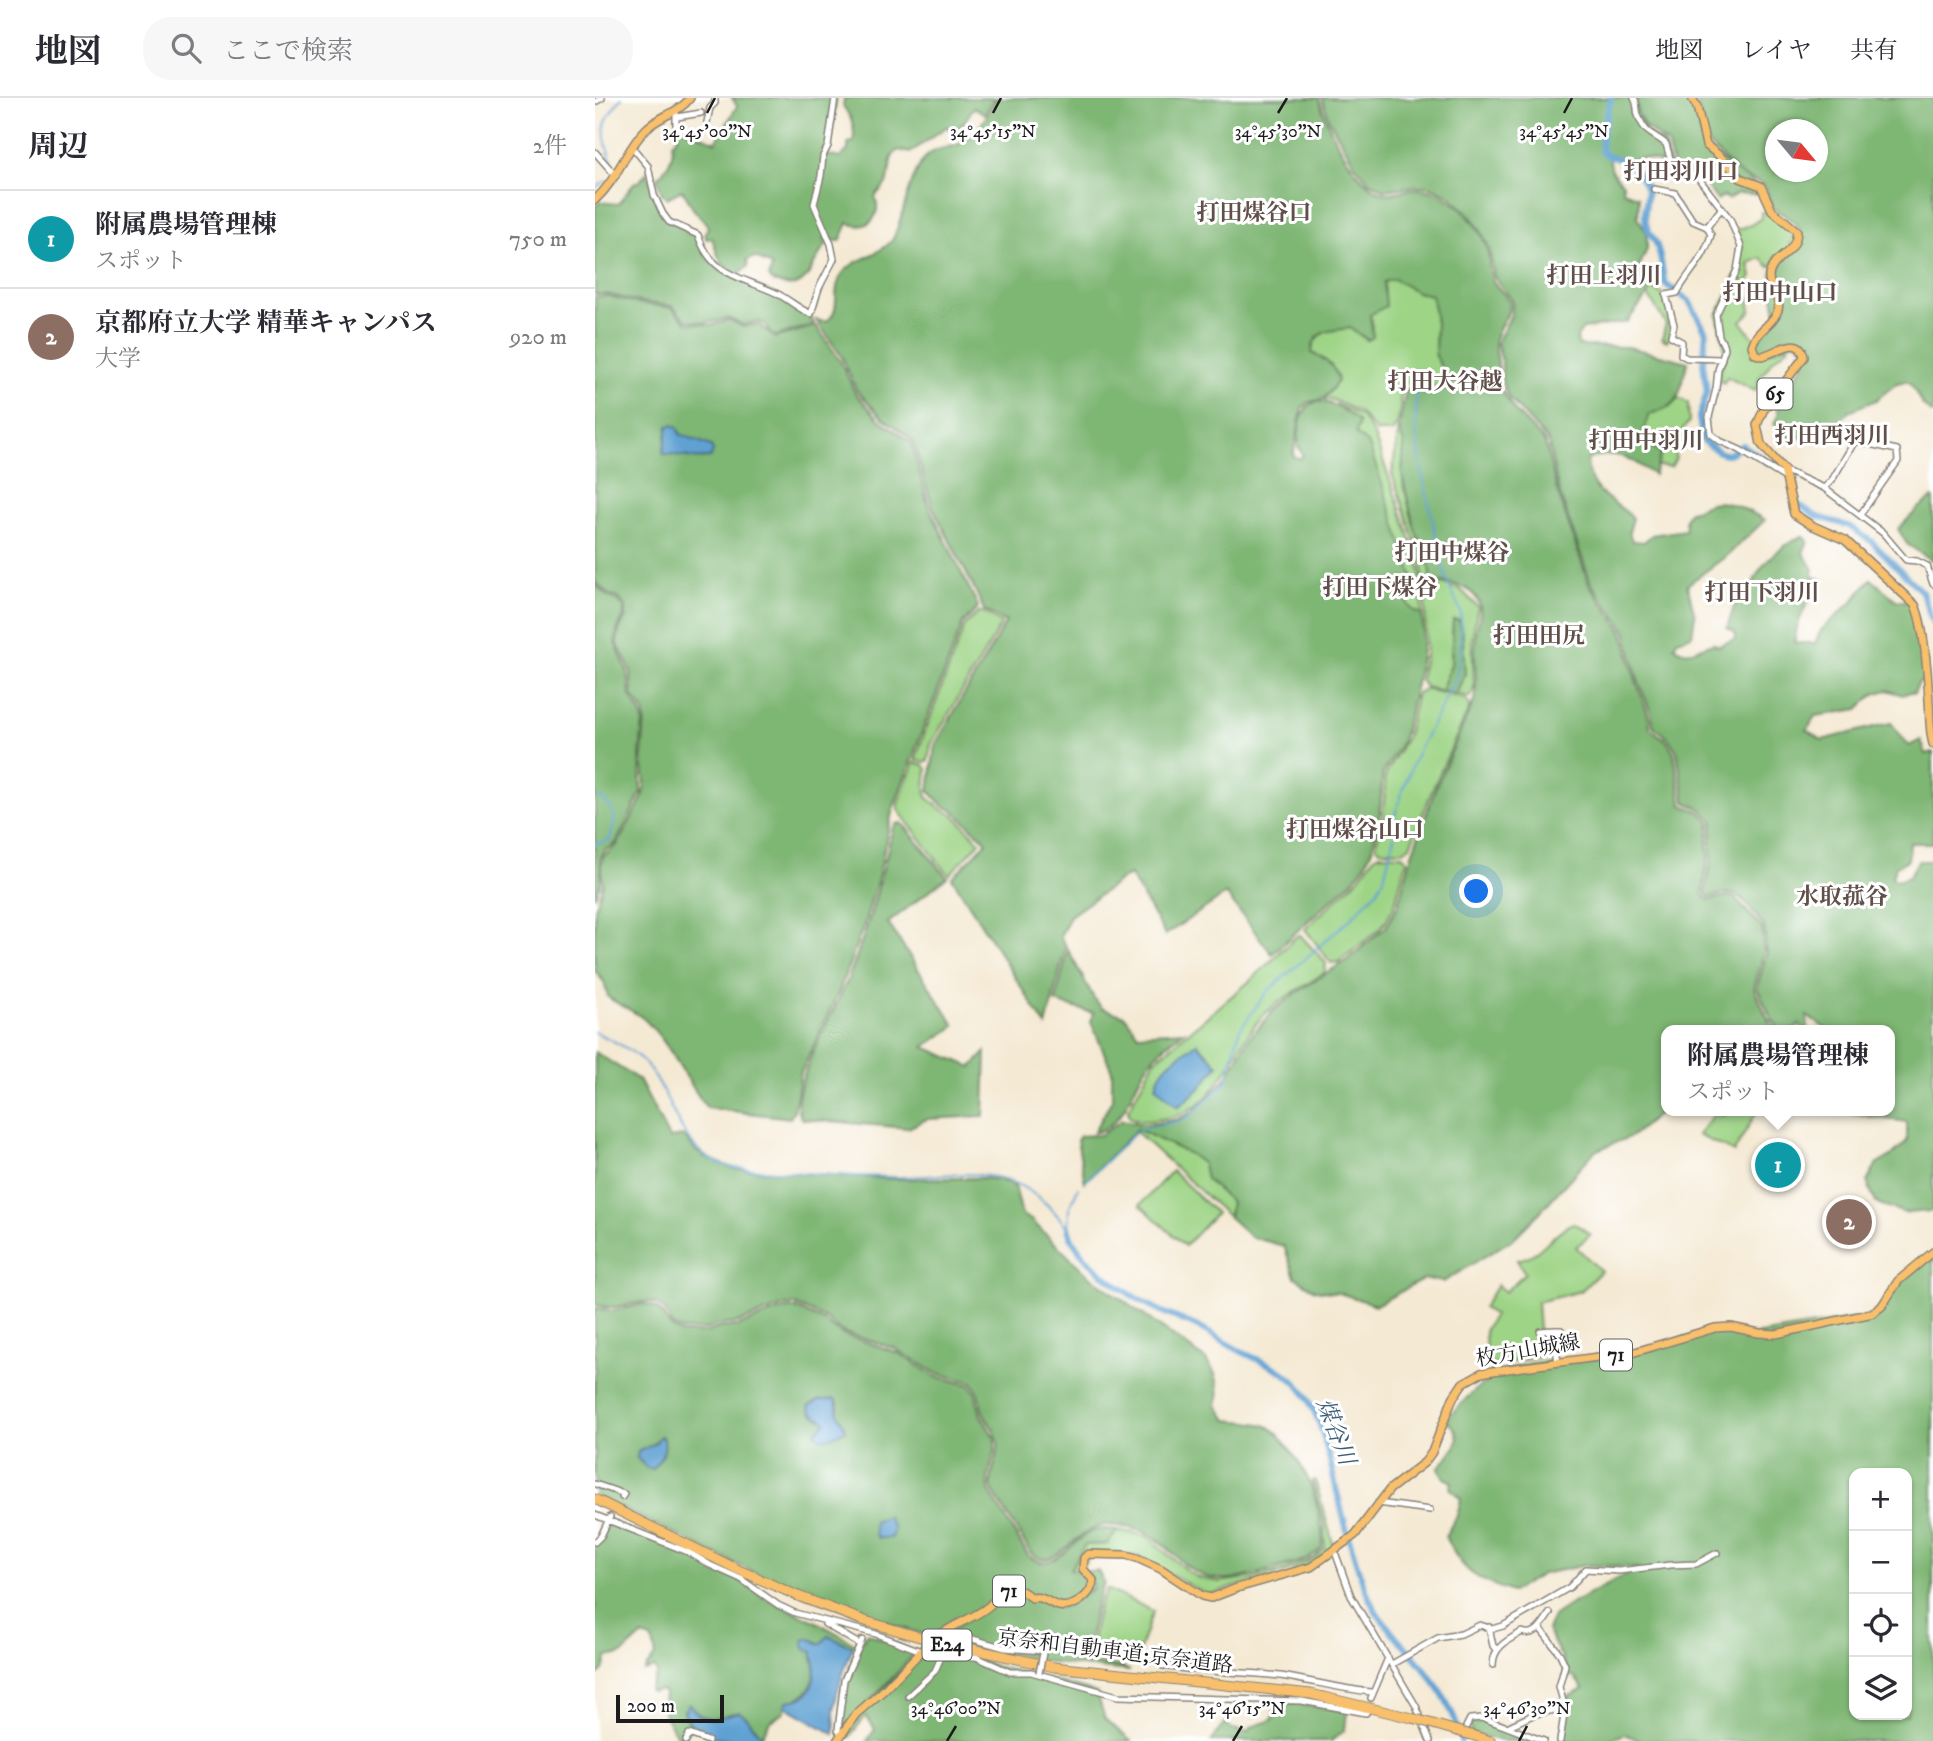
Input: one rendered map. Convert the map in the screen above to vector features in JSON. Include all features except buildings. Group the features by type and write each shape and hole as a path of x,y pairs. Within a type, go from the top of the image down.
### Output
{"highway":[{"name":"京奈和自動車道;京奈道路","path":"595,1500 748,1577 790,1595 861,1622 927,1642 1056,1669 1325,1698 1412,1718 1472,1738 1491,1741"}],"main road":[{"path":"595,200 616,176 651,124 676,114 690,98"},
{"name":"65","path":"1692,98 1697,107 1706,145 1740,178 1761,186 1772,210 1797,231 1792,249 1769,273 1778,304 1777,312 1755,338 1752,346 1754,352 1760,356 1794,344 1803,352 1800,364 1770,400 1758,422 1761,443 1781,464 1786,476 1792,511 1796,517 1845,540 1891,581 1916,608 1928,680 1929,727 1933,744"},
{"name":"枚方山城線","path":"942,1633 986,1608 1005,1592 1014,1590 1021,1590 1032,1598 1039,1597 1058,1606 1070,1605 1093,1588 1093,1580 1083,1569 1084,1558 1088,1555 1126,1555 1137,1558 1161,1569 1202,1596 1211,1598 1311,1567 1353,1538 1366,1524 1389,1489 1425,1462 1453,1398 1463,1383 1481,1373 1635,1352 1715,1328 1731,1327 1759,1334 1776,1334 1873,1313 1882,1306 1898,1281 1933,1252"},
{"path":"839,1738 856,1714 884,1690 923,1649"}],"street":[{"path":"595,102 602,98"},
{"path":"707,122 715,98"},
{"path":"633,148 648,166 654,195 669,222 698,235 708,257 725,271 779,295 811,314 819,288 834,259 831,244 814,204 835,98"},
{"path":"1634,98 1644,127 1653,138 1666,144 1672,169 1681,175 1696,175 1730,219 1741,247 1737,270 1716,315 1719,336 1725,348 1709,417 1711,434 1786,476 1788,472 1824,488 1883,533 1906,560 1927,566 1933,584"},
{"path":"676,126 676,114 701,113"},
{"path":"595,152 616,176"},
{"path":"1654,189 1675,193 1693,221 1707,227 1711,235 1703,258 1677,293 1666,295 1674,325 1671,336 1682,342 1681,355 1687,358 1722,359"},
{"path":"1707,227 1721,208"},
{"path":"1824,488 1832,480 1855,442 1897,450 1898,461 1860,515"},
{"path":"1553,1330 1557,1362"},
{"path":"1540,1331 1561,1330"},
{"path":"595,1484 616,1490 624,1494 622,1497"},
{"path":"1378,1503 1430,1510"},
{"path":"595,1515 688,1552 741,1579 778,1605 819,1620 876,1634 941,1657 976,1657 1010,1672 1039,1673 1118,1696 1302,1701 1366,1713 1367,1711"},
{"path":"595,1542 609,1519"},
{"path":"1335,1552 1351,1596 1420,1713 1430,1741"},
{"path":"1163,1666 1286,1677 1371,1695 1390,1661 1438,1638 1461,1634 1481,1625 1497,1629 1570,1587 1586,1569 1619,1571 1669,1564 1696,1564 1717,1553"},
{"path":"1493,1665 1497,1649 1522,1632 1534,1633 1550,1613"},
{"path":"819,1620 860,1642 843,1684 839,1738"},
{"path":"1503,1626 1509,1639"},
{"path":"1489,1628 1490,1637 1497,1649"},
{"path":"1539,1628 1560,1654 1565,1665 1559,1687 1565,1708 1560,1741"},
{"path":"942,1633 1005,1648 1043,1651 1039,1673"},
{"path":"908,1696 935,1671 941,1657"},
{"path":"1507,1727 1535,1714 1565,1708"},
{"path":"1472,1738 1470,1719 1475,1717 1544,1741"},
{"path":"685,1740 689,1734 693,1734 708,1741"}],"green space":[{"path":"732,98 837,98 827,155 840,158 848,150 848,143 853,142 854,137 853,123 843,106 844,98 994,98 985,114 974,107 962,125 954,131 946,127 910,153 898,150 892,158 887,182 875,196 877,210 872,220 862,225 848,223 840,241 824,239 827,244 802,282 785,285 772,281 769,277 772,266 755,257 747,260 748,266 738,275 727,269 720,260 712,238 706,239 708,227 682,190 667,198 662,194 657,179 671,159 672,143 677,138 679,127 716,142 737,106"},
{"path":"996,98 1319,98 1343,153 1363,179 1374,188 1385,193 1412,189 1430,191 1442,195 1458,206 1478,229 1485,242 1493,281 1510,302 1495,339 1498,373 1440,387 1441,368 1435,353 1436,323 1432,295 1417,292 1394,279 1384,282 1386,306 1370,315 1373,337 1368,340 1350,328 1324,333 1313,345 1312,353 1329,364 1338,381 1324,399 1309,402 1302,408 1293,456 1300,459 1303,455 1298,446 1299,429 1302,416 1309,405 1316,402 1331,404 1359,422 1356,434 1369,445 1414,580 1404,590 1407,602 1414,611 1422,614 1423,643 1415,688 1401,743 1383,773 1379,822 1365,865 1353,880 1272,954 1226,894 1165,935 1130,875 1122,879 1070,916 1060,937 1066,946 1046,1026 952,878 987,842 929,791 935,745 1006,622 984,610 932,506 913,440 882,417 857,391 842,357 816,320 826,322 831,317 836,306 837,287 843,273 893,239 915,175 925,158 971,136 990,111"},
{"path":"1322,98 1632,98 1645,130 1663,143 1670,165 1645,158 1630,161 1609,156 1612,172 1623,184 1623,191 1639,197 1638,218 1647,233 1647,249 1639,267 1649,281 1649,293 1627,322 1583,329 1577,337 1578,344 1583,346 1628,347 1688,362 1675,401 1670,406 1650,414 1641,437 1661,453 1654,475 1638,464 1615,455 1587,460 1588,471 1596,488 1633,518 1629,532 1632,541 1644,542 1652,535 1686,530 1685,519 1690,511 1711,503 1732,505 1765,520 1729,554 1687,585 1695,615 1692,635 1677,640 1674,646 1679,649 1689,651 1714,643 1718,646 1735,639 1735,632 1727,628 1736,593 1751,589 1759,571 1771,557 1802,536 1808,541 1803,553 1813,569 1812,576 1822,579 1800,619 1795,643 1815,643 1821,630 1852,602 1871,579 1896,600 1911,602 1916,614 1925,681 1919,682 1914,693 1903,695 1887,690 1874,694 1858,709 1816,716 1807,730 1822,740 1891,723 1909,746 1921,740 1926,754 1933,752 1933,843 1910,843 1908,860 1896,866 1892,877 1897,881 1909,877 1918,861 1933,861 1933,1211 1905,1213 1876,1203 1867,1182 1876,1165 1907,1141 1907,1122 1866,1116 1895,1116 1895,1025 1820,1025 1807,1016 1808,1025 1776,1025 1757,988 1767,952 1764,926 1736,895 1727,893 1709,897 1705,893 1712,857 1710,847 1713,821 1700,808 1685,802 1677,752 1669,739 1653,726 1626,631 1591,583 1558,488 1548,441 1509,398 1502,383 1502,361 1497,343 1511,315 1513,301 1494,277 1489,247 1480,229 1468,213 1448,195 1431,187 1385,190 1369,182 1355,165 1329,120"},
{"path":"1636,98 1689,98 1695,107 1704,147 1759,188 1763,195 1738,193 1728,199 1723,196 1717,200 1697,174 1675,171 1667,143 1645,127 1638,113"},
{"path":"1696,98 1933,98 1933,414 1923,405 1907,381 1897,383 1876,400 1849,411 1841,420 1824,424 1809,438 1788,438 1774,424 1779,413 1772,402 1799,371 1805,354 1802,347 1794,342 1767,353 1758,353 1755,347 1757,340 1777,318 1772,286 1774,269 1796,247 1800,236 1795,223 1774,208 1763,184 1742,176 1708,144"},
{"path":"647,172 662,215 697,236 707,258 724,272 779,296 810,316 814,324 776,336 758,321 743,325 729,318 705,323 686,320 673,306 595,294 595,206 600,202 618,204 635,182 639,182"},
{"path":"1761,212 1770,212 1794,232 1790,247 1770,267 1761,258 1749,263 1752,277 1741,288 1749,297 1751,311 1741,321 1753,337 1789,347 1773,360 1758,380 1755,391 1727,377 1724,383 1718,380 1726,353 1717,315 1738,270 1742,247 1735,230 1751,225 1761,218"},
{"path":"1394,279 1417,292 1432,295 1436,323 1435,353 1441,367 1440,387 1406,383 1401,395 1396,427 1392,432 1377,432 1359,412 1331,399 1324,399 1338,381 1337,375 1329,364 1312,353 1316,340 1330,331 1350,328 1367,340 1373,337 1370,315 1384,281"},
{"path":"1650,288 1665,295 1672,324 1667,341 1662,339 1666,324 1648,295"},
{"path":"607,296 672,308 687,323 712,325 729,320 743,327 758,324 775,338 816,326 841,362 855,393 880,420 911,442 929,507 978,608 963,623 892,812 879,874 865,922 839,991 801,1072 794,1111 790,1118 707,1108 671,1051 654,1030 641,1017 608,997 604,982 595,971 595,909 603,884 603,857 618,844 642,798 645,784 642,757 644,712 632,695 631,671 617,643 619,630 626,617 626,607 620,599 608,594 595,581 595,297"},
{"path":"1487,378 1497,383 1514,410 1545,442 1556,488 1589,584 1623,632 1650,728 1667,741 1674,753 1682,805 1699,811 1710,822 1707,847 1709,856 1702,894 1708,900 1727,896 1735,898 1762,928 1764,952 1754,989 1773,1025 1661,1025 1661,1112 1632,1136 1595,1151 1513,1239 1443,1282 1424,1279 1376,1305 1339,1293 1315,1290 1295,1277 1284,1246 1251,1237 1229,1217 1231,1202 1206,1179 1203,1164 1190,1154 1137,1129 1085,1182 1077,1140 1080,1136 1100,1135 1122,1120 1148,1125 1178,1119 1191,1113 1224,1081 1250,1037 1275,1009 1348,959 1386,927 1397,907 1412,854 1436,787 1474,701 1475,640 1480,611 1477,600 1467,589 1452,584 1430,583 1430,568 1414,526 1402,475 1404,443 1399,428 1406,390 1412,386 1443,389"},
{"path":"1679,398 1688,403 1689,422 1683,429 1686,438 1684,443 1670,440 1676,458 1671,467 1657,466 1661,453 1641,437 1650,414 1671,406"},
{"path":"1337,405 1361,416 1374,435 1418,560 1422,583 1422,614 1414,611 1407,602 1356,434"},
{"path":"1399,428 1404,443 1403,483 1414,526 1430,569 1430,583 1424,581 1421,559 1392,474"},
{"path":"1933,498 1933,561 1907,544 1898,529"},
{"path":"595,584 607,596 619,601 624,608 615,643 628,672 630,696 643,721 640,753 641,793 616,843 600,858 600,884 595,897"},
{"path":"1444,584 1460,589 1478,607 1472,639 1474,689 1469,697 1456,694 1465,674 1453,620 1451,665 1441,691 1425,687 1420,680 1426,651 1425,594 1428,587"},
{"path":"979,612 1001,623 1000,626 931,744 928,761 915,759 965,625"},
{"path":"1453,620 1459,620 1463,637 1465,674 1456,694 1441,691 1451,665"},
{"path":"1425,689 1466,699 1470,706 1410,846 1403,851 1380,850 1376,845 1383,816 1386,774 1407,736 1417,693"},
{"path":"914,762 927,769 927,797 941,809 954,815 980,842 949,875 898,810"},
{"path":"902,823 947,877 888,923 955,1026 924,1047 972,1067 986,1052 984,1116 927,1119 908,1128 802,1119 798,1103 805,1072 855,961 893,828"},
{"path":"1380,854 1402,855 1407,860 1394,906 1380,929 1338,962 1331,963 1305,929 1358,879 1374,857"},
{"path":"1300,935 1326,963 1325,972 1283,999 1260,1019 1221,1078 1199,1103 1185,1112 1153,1121 1130,1117 1128,1110 1154,1061"},
{"path":"1068,950 1102,1008 1125,1016 1138,1034 1184,1031 1151,1059 1122,1112 1115,1121 1097,1132 1094,1132 1112,1100 1112,1071 1091,1022 1093,1013 1055,1002"},
{"path":"595,1052 639,1080 669,1138 684,1136 695,1150 705,1157 735,1169 894,1179 984,1178 1015,1186 1022,1215 1031,1220 1088,1275 1206,1360 1217,1381 1217,1405 1227,1420 1264,1425 1274,1430 1296,1458 1311,1485 1321,1523 1322,1547 1308,1558 1297,1562 1245,1577 1219,1579 1193,1571 1158,1540 1146,1533 1109,1525 1086,1533 1049,1558 1040,1558 1031,1553 992,1490 991,1479 998,1442 971,1382 936,1373 894,1348 843,1332 825,1318 795,1305 786,1305 737,1323 717,1325 704,1330 682,1330 674,1327 664,1310 655,1303 640,1302 613,1307 595,1304"},
{"path":"1712,1116 1754,1116 1734,1152 1698,1135"},
{"path":"1137,1129 1190,1153 1203,1164 1206,1179 1231,1202 1229,1217 1135,1131"},
{"path":"1172,1171 1216,1213 1185,1246 1140,1205"},
{"path":"1573,1223 1590,1235 1576,1247 1601,1271 1581,1291 1537,1302 1541,1357 1486,1366 1485,1329 1494,1315 1483,1308 1497,1285 1505,1292 1525,1273 1517,1260 1534,1253"},
{"path":"1933,1254 1933,1741 1640,1741 1625,1734 1606,1741 1561,1741 1566,1718 1559,1701 1584,1689 1573,1676 1564,1678 1565,1664 1547,1630 1553,1616 1638,1568 1586,1565 1542,1574 1512,1592 1471,1573 1445,1536 1457,1516 1461,1499 1450,1488 1452,1482 1444,1478 1438,1468 1453,1451 1458,1439 1454,1427 1447,1421 1451,1414 1485,1382 1515,1367 1599,1358 1716,1330 1725,1329 1754,1335 1874,1315 1897,1285"},
{"path":"642,1304 649,1305 655,1307 673,1329 681,1333 705,1333 795,1308 824,1321 842,1334 898,1353 935,1376 970,1385 975,1392 981,1415 995,1439 995,1451 988,1477 989,1491 1028,1555 1037,1561 1053,1560 1090,1532 1100,1529 1118,1530 1107,1544 1085,1545 1070,1569 1082,1571 1091,1578 1090,1590 1070,1604 1062,1605 1014,1589 947,1628 935,1638 798,1592 595,1495 595,1308 613,1311","holes":["838,1402 838,1414 846,1430 830,1436 819,1435 815,1432 826,1422 813,1414","660,1436 664,1440 663,1455 647,1468 637,1458 639,1451 652,1446"]},
{"path":"1315,1480 1334,1547 1310,1565 1207,1595 1138,1556 1091,1552 1081,1571 1070,1570 1085,1545 1107,1544 1118,1530 1147,1536 1187,1571 1199,1578 1219,1582 1256,1577 1306,1562 1325,1548 1324,1524 1312,1481"},
{"path":"610,1524 672,1546 740,1580 766,1599 815,1621 856,1644 853,1646 828,1637 821,1644 809,1638 805,1648 813,1652 813,1683 806,1692 785,1706 785,1711 769,1723 762,1736 746,1717 731,1713 713,1719 685,1716 692,1729 677,1738 664,1714 664,1692 649,1690 657,1673 655,1668 644,1671 655,1654 651,1639 642,1636 622,1654 607,1657 603,1670 595,1677 595,1544"},
{"path":"1085,1571 1098,1571 1104,1582 1084,1662 1119,1666 1130,1671 1054,1663 938,1639 1000,1597 1014,1592 1062,1608 1094,1588"},
{"path":"1107,1589 1153,1611 1135,1663 1097,1658 1090,1649 1100,1602"},
{"path":"867,1633 915,1654 840,1732 844,1693 850,1669"},
{"path":"922,1652 976,1659 1097,1693 1105,1719 1131,1741 867,1741 875,1729 866,1716 849,1737 843,1735 852,1720"},
{"path":"1277,1701 1347,1711 1345,1730 1331,1741 1211,1741 1225,1723 1232,1729 1248,1732 1251,1727 1272,1720"},
{"path":"1475,1719 1536,1741 1501,1741 1471,1733 1470,1724"}],"water":[{"path":"668,426 677,427 680,434 711,446 711,457 663,454"},
{"path":"1197,1043 1218,1065 1199,1089 1178,1107 1156,1087 1158,1079 1172,1061"},
{"path":"836,1399 838,1414 846,1430 826,1439 820,1438 815,1432 826,1422 811,1412 809,1406 820,1400"},
{"path":"661,1436 665,1445 663,1453 652,1469 647,1468 637,1458 638,1452 654,1444"},
{"path":"887,1516 894,1529 891,1538 878,1538 875,1535 874,1522"},
{"path":"828,1636 853,1647 837,1695 834,1734 785,1706 786,1702 805,1695 813,1680 813,1652 805,1648 803,1640 809,1638 821,1644"},
{"path":"689,1704 699,1715 713,1719 739,1712 762,1736 759,1741 736,1741 704,1734 689,1721 684,1711"}],"waterway":[{"path":"612,162 606,143 606,121 622,98"},
{"path":"1611,98 1603,132 1602,152 1628,163 1640,176 1647,192 1645,218 1659,251 1665,284 1689,301 1706,332 1703,363 1707,392 1699,417 1702,439 1721,453 1730,453 1743,445 1768,463 1785,462 1796,485 1796,503 1816,516 1849,526 1871,541 1922,592 1933,624"},
{"path":"595,188 606,181"},
{"path":"1086,1181 1137,1131 1186,1119 1214,1095 1226,1082 1240,1029 1267,992 1348,921 1377,891 1384,878 1394,837 1394,818 1401,795 1417,753 1456,679 1460,657 1461,612 1447,581 1422,473 1416,427 1416,388"},
{"path":"595,844 610,840 615,818 609,805 599,797"},
{"path":"595,1032 628,1050 646,1064 690,1141 702,1153 717,1162 736,1168 837,1175 898,1177 962,1174 1000,1178 1030,1191 1068,1228"},
{"path":"1068,1227 1069,1209 1078,1188"},
{"name":"煤谷川","path":"1068,1228 1081,1252 1118,1286 1166,1314 1201,1328 1241,1352 1274,1367 1297,1384 1318,1420 1350,1542 1371,1602 1382,1620 1421,1664 1446,1700 1461,1741"}],"place":[{"name":"附属農場管理棟","path":"1778,1165"},
{"name":"京都府立大学 精華キャンパス","path":"1849,1222"}],"district":[{"name":"打田羽川口","path":"1681,172"},
{"name":"打田煤谷口","path":"1254,213"},
{"name":"打田上羽川","path":"1604,276"},
{"name":"打田中山口","path":"1780,293"},
{"name":"打田大谷越","path":"1445,382"},
{"name":"打田西羽川","path":"1832,436"},
{"name":"打田中羽川","path":"1646,441"},
{"name":"打田中煤谷","path":"1452,553"},
{"name":"打田下煤谷","path":"1380,588"},
{"name":"打田下羽川","path":"1762,593"},
{"name":"打田田尻","path":"1539,636"},
{"name":"打田煤谷山口","path":"1355,830"},
{"name":"水取菰谷","path":"1842,897"}]}
